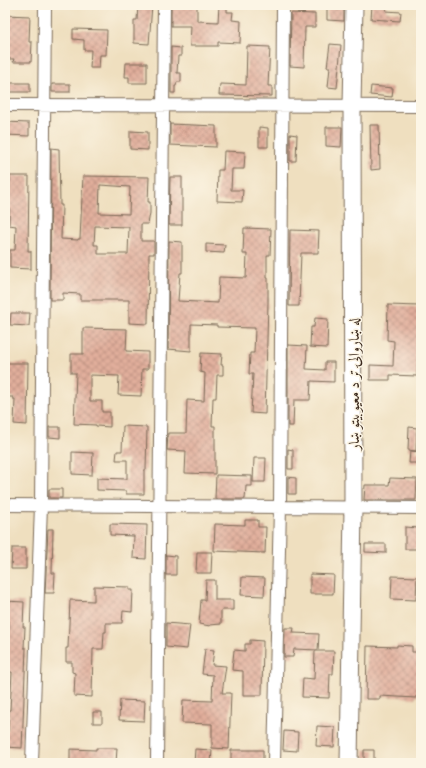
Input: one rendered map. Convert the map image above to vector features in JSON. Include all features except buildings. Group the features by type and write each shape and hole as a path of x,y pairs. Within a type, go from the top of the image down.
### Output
{"street":[{"path":"32,763 41,506 45,5"},
{"path":"157,763 164,5"},
{"path":"274,763 280,507 283,5"},
{"name":"له ښاروالۍ تر د معیوبیتو ښار","path":"349,763 353,507 352,106 354,5"},
{"path":"5,105 421,106"},
{"path":"5,505 421,508"}]}
